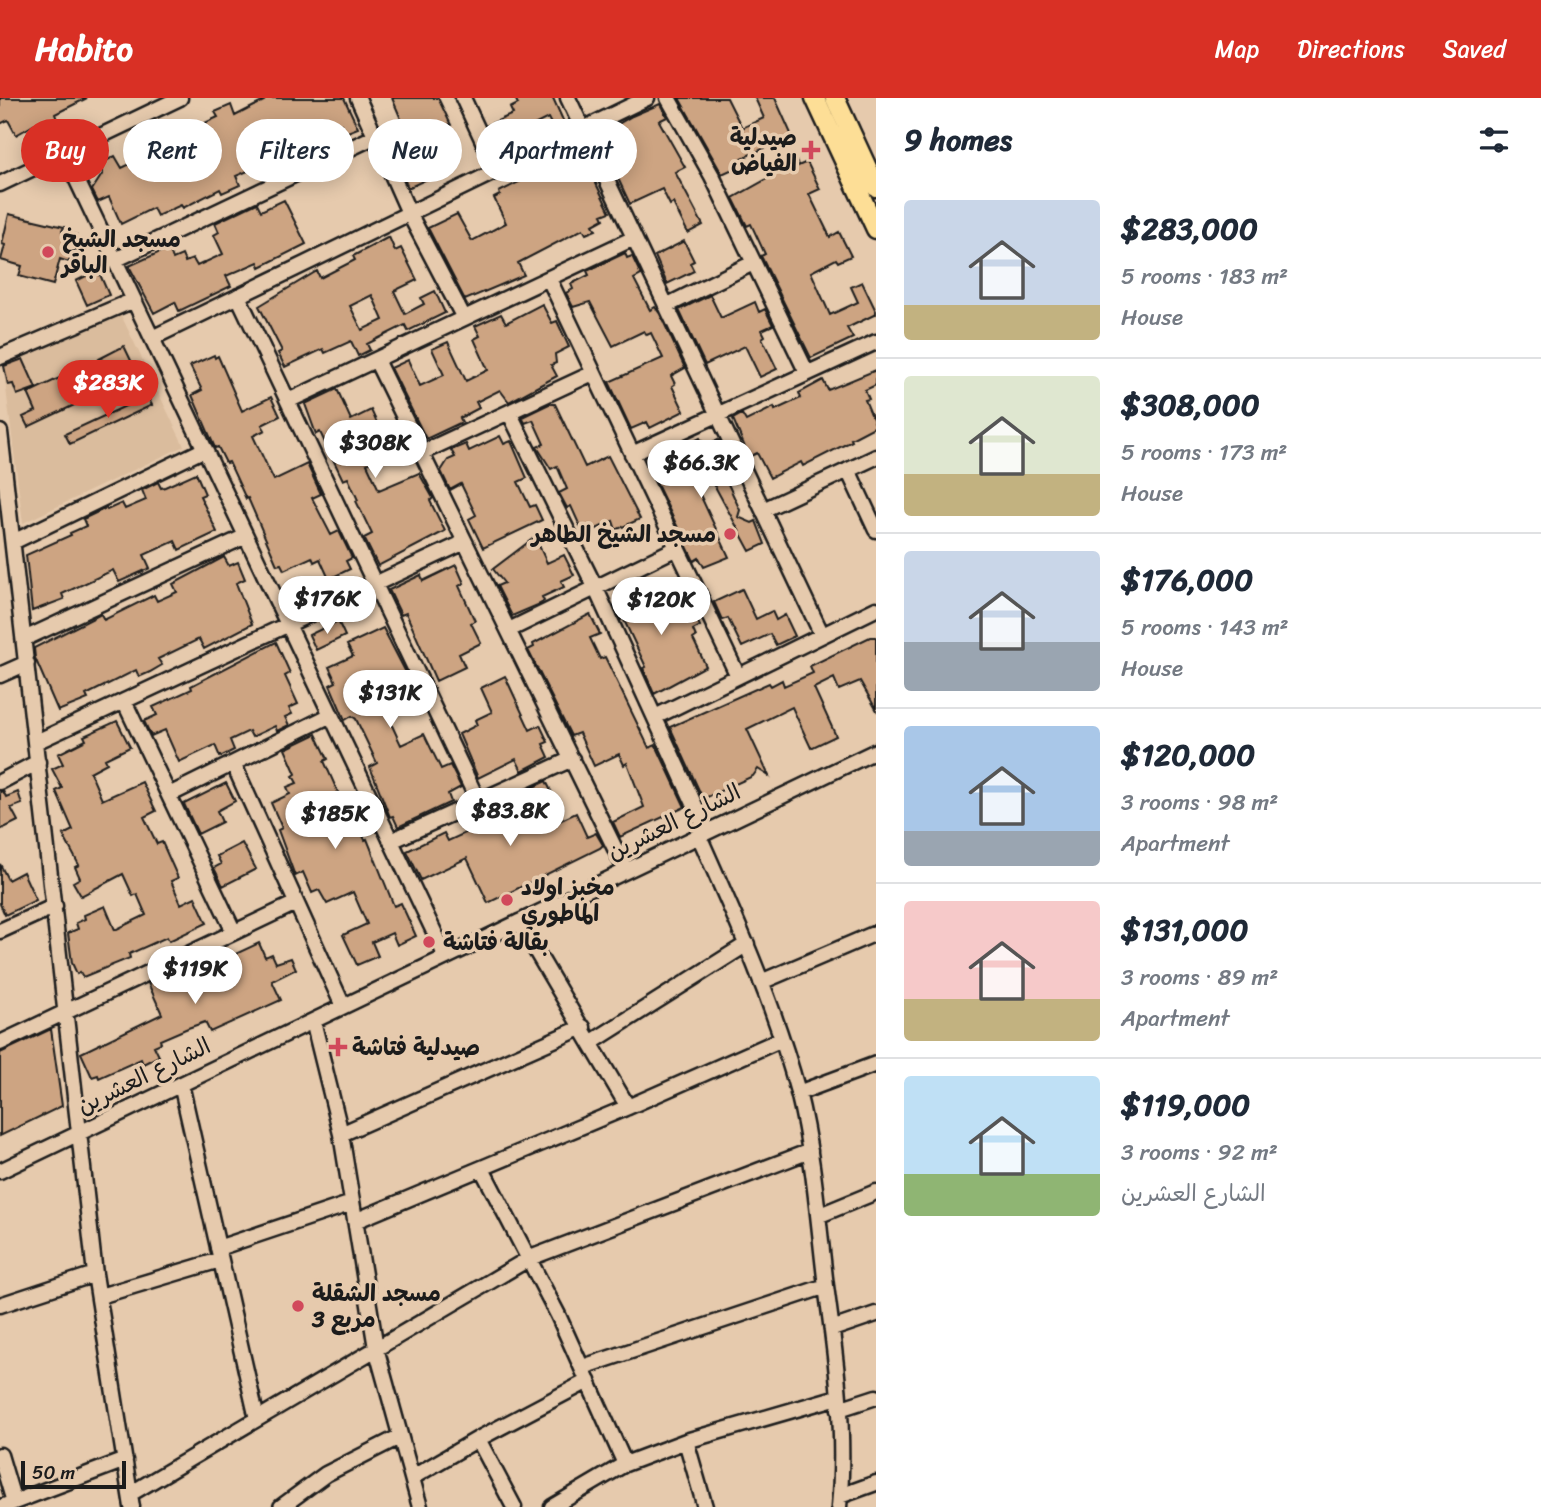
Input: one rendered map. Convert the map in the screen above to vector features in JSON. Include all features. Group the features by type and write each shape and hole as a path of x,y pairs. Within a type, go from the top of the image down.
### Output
{"main road":[{"path":"815,98 876,229"},
{"path":"835,98 875,181"}],"street":[{"path":"109,132 180,98"},
{"path":"358,98 368,119"},
{"path":"463,98 476,126"},
{"path":"568,98 578,119"},
{"path":"604,119 647,98"},
{"path":"668,98 712,176 807,373"},
{"path":"116,260 368,140"},
{"path":"0,184 21,174"},
{"path":"152,338 476,180"},
{"path":"78,182 446,957"},
{"path":"396,182 464,318"},
{"path":"608,182 822,635"},
{"path":"288,401 634,238"},
{"path":"666,306 753,263"},
{"path":"549,279 738,677"},
{"path":"238,296 478,802"},
{"path":"0,357 134,300"},
{"path":"632,454 876,342"},
{"path":"376,360 626,871"},
{"path":"421,453 593,373"},
{"path":"509,412 656,717 782,1039 798,1093 820,1215 838,1403 839,1502 876,1483"},
{"path":"0,432 95,1274 131,1501 257,1419 530,1258 810,1151"},
{"path":"13,542 205,449"},
{"path":"763,510 876,457"},
{"path":"848,470 876,530"},
{"path":"24,639 246,536"},
{"path":"36,742 465,542"},
{"path":"509,630 677,548"},
{"path":"656,717 876,609"},
{"path":"0,675 27,663"},
{"path":"124,702 233,930"},
{"path":"169,795 331,715"},
{"name":"الشارع العشرين","path":"0,1170 876,751"},
{"path":"391,841 572,759"},
{"path":"0,782 38,762"},
{"path":"234,765 343,1006"},
{"path":"0,1043 296,902"},
{"path":"0,931 55,906"},
{"path":"519,922 628,1107"},
{"path":"761,982 876,933"},
{"path":"592,1042 747,944"},
{"path":"313,1021 341,1134 376,1348 420,1507"},
{"path":"341,1134 583,1027"},
{"path":"355,1221 628,1107 782,1039"},
{"path":"798,1093 876,1064"},
{"path":"181,1084 257,1419"},
{"path":"482,1168 530,1258 625,1464"},
{"path":"820,1215 876,1192"},
{"path":"100,1296 352,1203"},
{"path":"0,1305 95,1274"},
{"path":"413,1478 585,1374 826,1286"},
{"path":"832,1329 876,1314"},
{"path":"552,1507 625,1464 686,1441 838,1403 876,1397"},
{"path":"281,1507 327,1474 400,1437"},
{"path":"478,1439 514,1507"},
{"path":"686,1441 705,1507"},
{"path":"0,1454 8,1504 125,1460"}],"shaded area":[{"path":"120,313 184,446 23,523 3,365"}],"building":[{"path":"0,98 87,98 55,114 57,119 21,119 21,132 16,135 8,120 0,124"},
{"path":"262,98 344,98 354,119 236,119 236,182 240,185 222,193 220,189 183,208 181,205 157,216 153,208 121,224 109,197 98,202 92,190 97,182 109,182 109,159 115,156 123,168 123,182 222,182 222,119 214,119 218,117 215,112 231,105 235,116 264,101"},
{"path":"392,98 438,98 448,119 401,119"},
{"path":"515,98 553,98 562,119 502,119 513,114 510,108 518,104"},
{"path":"679,98 727,98 742,128 764,118 755,98 775,98 792,136 742,158 744,164 722,174"},
{"path":"660,104 667,117 659,121 685,167 675,172 703,225 688,233 673,203 670,205 662,189 630,204 620,182 637,182 637,119 627,119"},
{"path":"797,162 798,166 807,162 820,189 809,194 830,237 839,232 851,256 838,262 836,259 811,272 830,315 858,302 851,287 862,282 876,311 876,314 847,328 853,338 811,358 761,256 765,254 751,224 747,226 733,198"},
{"path":"405,182 421,182 408,188"},
{"path":"519,182 595,182 610,212 602,215 604,219 593,225 596,230 586,234 583,229 518,263 524,275 465,300 428,228 457,214 472,241 506,223 494,198 500,195 499,192"},
{"path":"284,200 306,244 260,267 258,262 226,276 231,286 179,311 175,302 154,313 129,266 169,248 173,259 182,255 185,262 193,259 197,266 223,254 214,235 219,232 215,223 257,203 261,211"},
{"path":"9,214 64,227 62,231 76,235 69,262 60,259 53,285 19,276 22,266 1,260"},
{"path":"389,237 395,251 401,248 417,280 394,291 405,314 424,304 421,298 435,291 445,313 408,331 405,325 367,344 370,350 358,356 351,341 325,353 323,349 285,367 278,353 282,351 259,306 317,271 320,278 355,260 353,256","holes":["372,295 383,320 362,330 350,306"]},
{"path":"684,241 694,261 690,263 694,271 667,284 655,256"},
{"path":"625,253 627,258 632,256 641,275 634,279 650,310 655,307 660,314 685,368 671,376 675,384 672,386 684,411 650,428 647,422 631,429 609,382 663,358 651,333 647,335 644,331 613,346 590,302 573,307 566,293 573,289 571,284 589,275 587,271"},
{"path":"98,270 109,295 87,305 76,281"},
{"path":"710,295 721,318 755,302 759,312 765,309 773,325 762,330 765,336 762,338 777,369 760,377 745,346 705,365 679,310"},
{"path":"542,304 552,323 557,321 569,347 555,354 556,363 551,365 557,376 509,402 500,390 476,402 479,408 460,418 462,422 426,439 391,368 408,360 420,386 444,375 432,349 448,342 466,381 488,370 474,339 480,336 475,326 501,314 506,323"},
{"path":"124,346 138,375 28,427 23,417 36,411 28,393 74,371 82,389 108,377 99,359"},
{"path":"214,355 215,358 218,356 242,411 271,397 280,416 262,425 265,430 253,436 274,480 307,464 321,494 312,498 331,535 339,531 352,558 346,561 350,569 329,579 320,559 314,562 312,557 284,570 281,564 277,565 248,498 246,499 229,462 226,463 218,447 215,448 192,395 202,390 190,366"},
{"path":"23,359 36,388 17,395 13,384 8,385 4,366"},
{"path":"876,370 876,385 865,390 869,399 865,400 876,426 803,466 801,462 770,478 757,453 749,457 733,419 742,414 746,421 774,407 775,410 801,398 799,393 823,380 828,390"},
{"path":"337,389 351,420 371,410 383,436 391,432 399,449 367,464 379,490 419,473 433,498 430,501 445,531 378,566 364,538 372,534 356,501 358,500 348,478 343,480 320,432 316,434 305,404"},
{"path":"147,396 152,405 70,444 65,434"},
{"path":"549,404 555,404 585,467 608,456 640,519 616,530 613,521 584,535 571,506 567,508 559,493 567,489 557,466 551,469 537,447 544,444 533,420 525,423 522,417"},
{"path":"500,436 504,444 511,441 527,478 518,482 530,507 535,505 542,520 483,548 469,519 476,515 461,484 450,490 441,471 448,460 455,457 451,450 466,444 469,451"},
{"path":"700,438 705,447 718,440 720,442 727,458 718,462 740,510 738,517 752,523 756,521 765,544 750,551 711,479 696,486 729,557 704,567 699,558 694,561 649,468 685,452 682,447"},
{"path":"196,473 205,494 200,496 217,532 179,550 175,541 144,555 150,568 119,582 113,570 62,594 64,599 32,611 26,555 71,535 70,533 86,526 83,519 106,508 107,510 122,503 125,509 146,500 142,490 158,482 161,488"},
{"path":"535,537 547,563 564,555 574,575 561,581 564,587 542,597 544,601 540,604 512,616 497,586 504,583 493,569"},
{"path":"224,557 229,566 238,562 245,579 236,583 252,624 204,649 199,639 158,659 162,665 150,672 139,677 136,670 86,695 88,699 58,711 35,658 34,648 101,614 104,620 154,595 157,601 177,592 173,584"},
{"path":"456,565 464,583 459,586 475,621 471,623 481,643 459,654 465,667 436,681 406,613 401,615 389,590 421,575 423,581"},
{"path":"648,576 664,608 679,601 687,618 694,614 700,626 693,630 696,637 693,639 706,666 654,694 643,668 646,667 614,605 643,591 638,580"},
{"path":"742,589 756,619 772,611 776,620 785,615 795,636 776,645 770,634 742,647 728,618 722,620 714,602"},
{"path":"590,614 600,634 590,638 600,659 605,657 649,748 656,745 685,807 620,837 613,822 644,807 627,763 624,765 619,754 594,766 579,733 571,736 528,650 534,647 533,644"},
{"path":"338,621 345,636 316,650 309,635"},
{"path":"383,628 414,688 382,704 401,745 424,734 441,769 450,765 461,787 448,794 451,802 398,827 393,816 390,817 370,767 377,763 356,719 352,716 345,720 330,685 336,682 329,667 353,656 347,645"},
{"path":"870,637 876,637 876,709 860,681 839,690 834,678 814,688 836,736 811,748 792,707 747,729 769,776 758,769 753,776 703,799 670,727 769,683 771,686 782,680 784,686 813,673 810,666"},
{"path":"276,642 290,673 285,676 298,704 289,708 292,714 285,717 289,725 277,731 275,726 252,737 249,731 230,740 234,750 220,757 215,745 179,762 165,730 151,736 144,721 157,715 153,707 192,689 191,686"},
{"path":"505,676 530,730 540,725 548,742 543,744 549,757 522,771 516,759 478,778 459,734 477,725 475,720 492,712 481,688"},
{"path":"117,721 130,747 105,759 107,763 90,772 102,800 142,782 156,811 144,817 157,844 162,842 178,878 171,881 181,904 195,897 207,923 169,941 167,937 129,954 130,958 83,977 80,972 77,974 72,963 68,933 78,929 76,923 85,919 84,915 105,906 115,930 146,915 137,894 133,896 123,874 81,896 73,882 80,878 75,867 79,865 63,835 73,830 56,791 62,788 52,769 63,764 58,754 86,740 84,736"},
{"path":"316,734 328,759 324,761 344,806 348,804 365,840 367,839 394,906 401,903 416,936 397,945 392,933 372,942 378,956 357,965 343,935 367,924 353,892 327,904 319,890 312,893 303,872 295,876 278,830 282,828 271,803 290,794 287,787 297,783 285,749"},
{"path":"546,781 554,797 541,803 551,825 576,813 587,837 596,833 603,845 600,848 488,903 467,858 421,880 407,851 444,833 448,841 531,803 525,791"},
{"path":"226,783 235,801 217,811 222,822 198,834 184,804"},
{"path":"3,791 6,797 18,792 22,804 11,808 18,821 0,830 0,792"},
{"path":"242,843 256,869 223,886 214,868 221,864 217,856"},
{"path":"0,864 8,880 23,872 36,900 5,915 0,904"},
{"path":"259,943 265,957 272,954 276,963 291,958 296,969 272,981 281,1000 210,1032 205,1022 188,1028 160,1040 161,1043 154,1046 159,1056 143,1064 141,1059 99,1078 98,1075 92,1077 81,1053 162,1014 148,983 176,970 180,980"},
{"path":"51,1029 62,1106 0,1136 0,1053"}],"place":[{"name":"صيدلية الفياض","path":"811,150"},
{"name":"مسجد الشيخ الباقر","path":"48,252"},
{"name":"مسجد الشيخ الطاهر","path":"730,534"},
{"name":"مخبز اولاد الماطوري","path":"507,900"},
{"name":"بقالة فتاشة","path":"429,942"},
{"name":"صيدلية فتاشة","path":"338,1047"},
{"name":"مسجد الشقلة مربع 3","path":"298,1306"}]}
